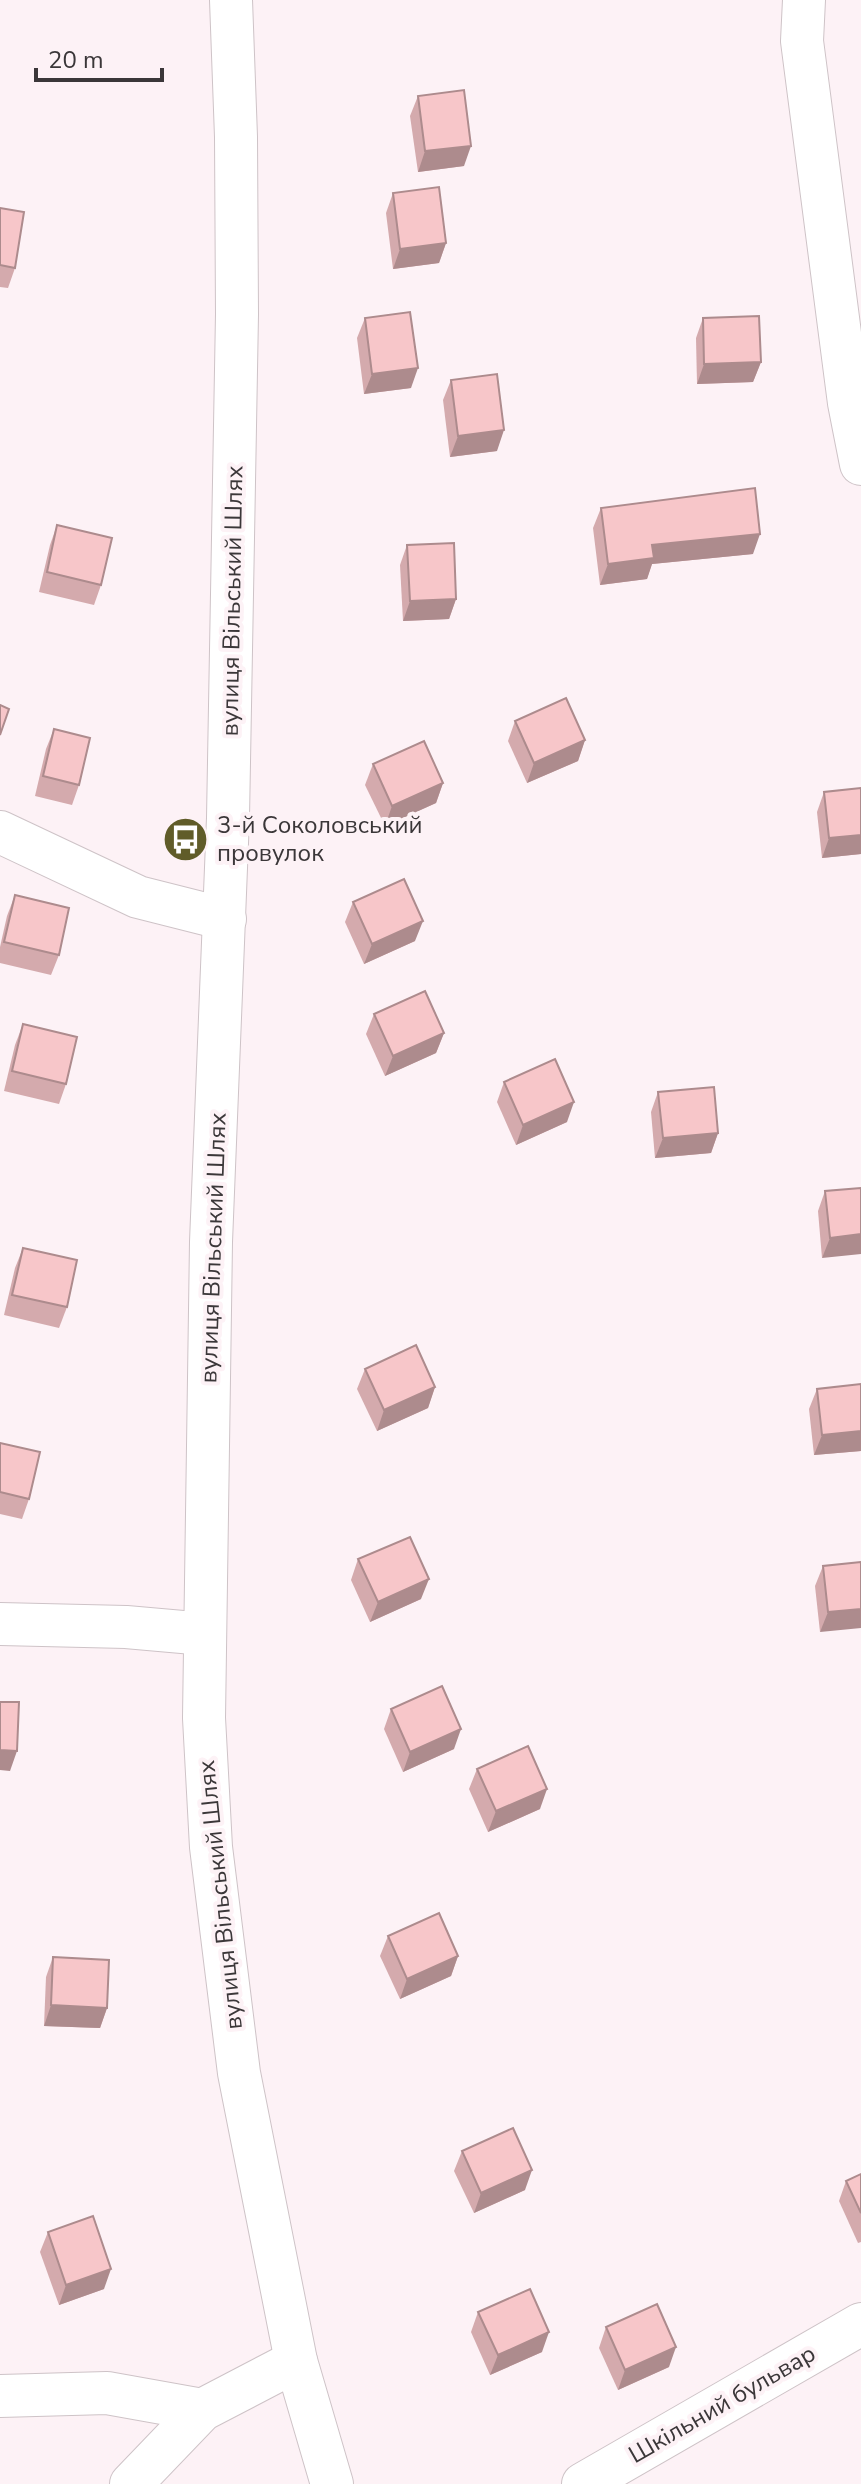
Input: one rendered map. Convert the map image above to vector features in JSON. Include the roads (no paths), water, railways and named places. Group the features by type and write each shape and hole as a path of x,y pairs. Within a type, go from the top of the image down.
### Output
{"street":[{"name":"вулиця Вільський Шлях","path":"231,0 237,314 225,919 211,1242 204,1718 219,1931 239,2073 296,2361 332,2484"},
{"path":"804,0 802,41 849,403 861,464"},
{"path":"0,832 138,897 225,919"},
{"path":"0,1624 126,1627 205,1634"},
{"name":"Шкільний бульвар","path":"583,2484 861,2324"},
{"path":"131,2484 202,2410 296,2361"},
{"path":"0,2396 107,2393 202,2410"}],"place":[{"name":"3-й Соколовський провулок","path":"186,839"}]}
